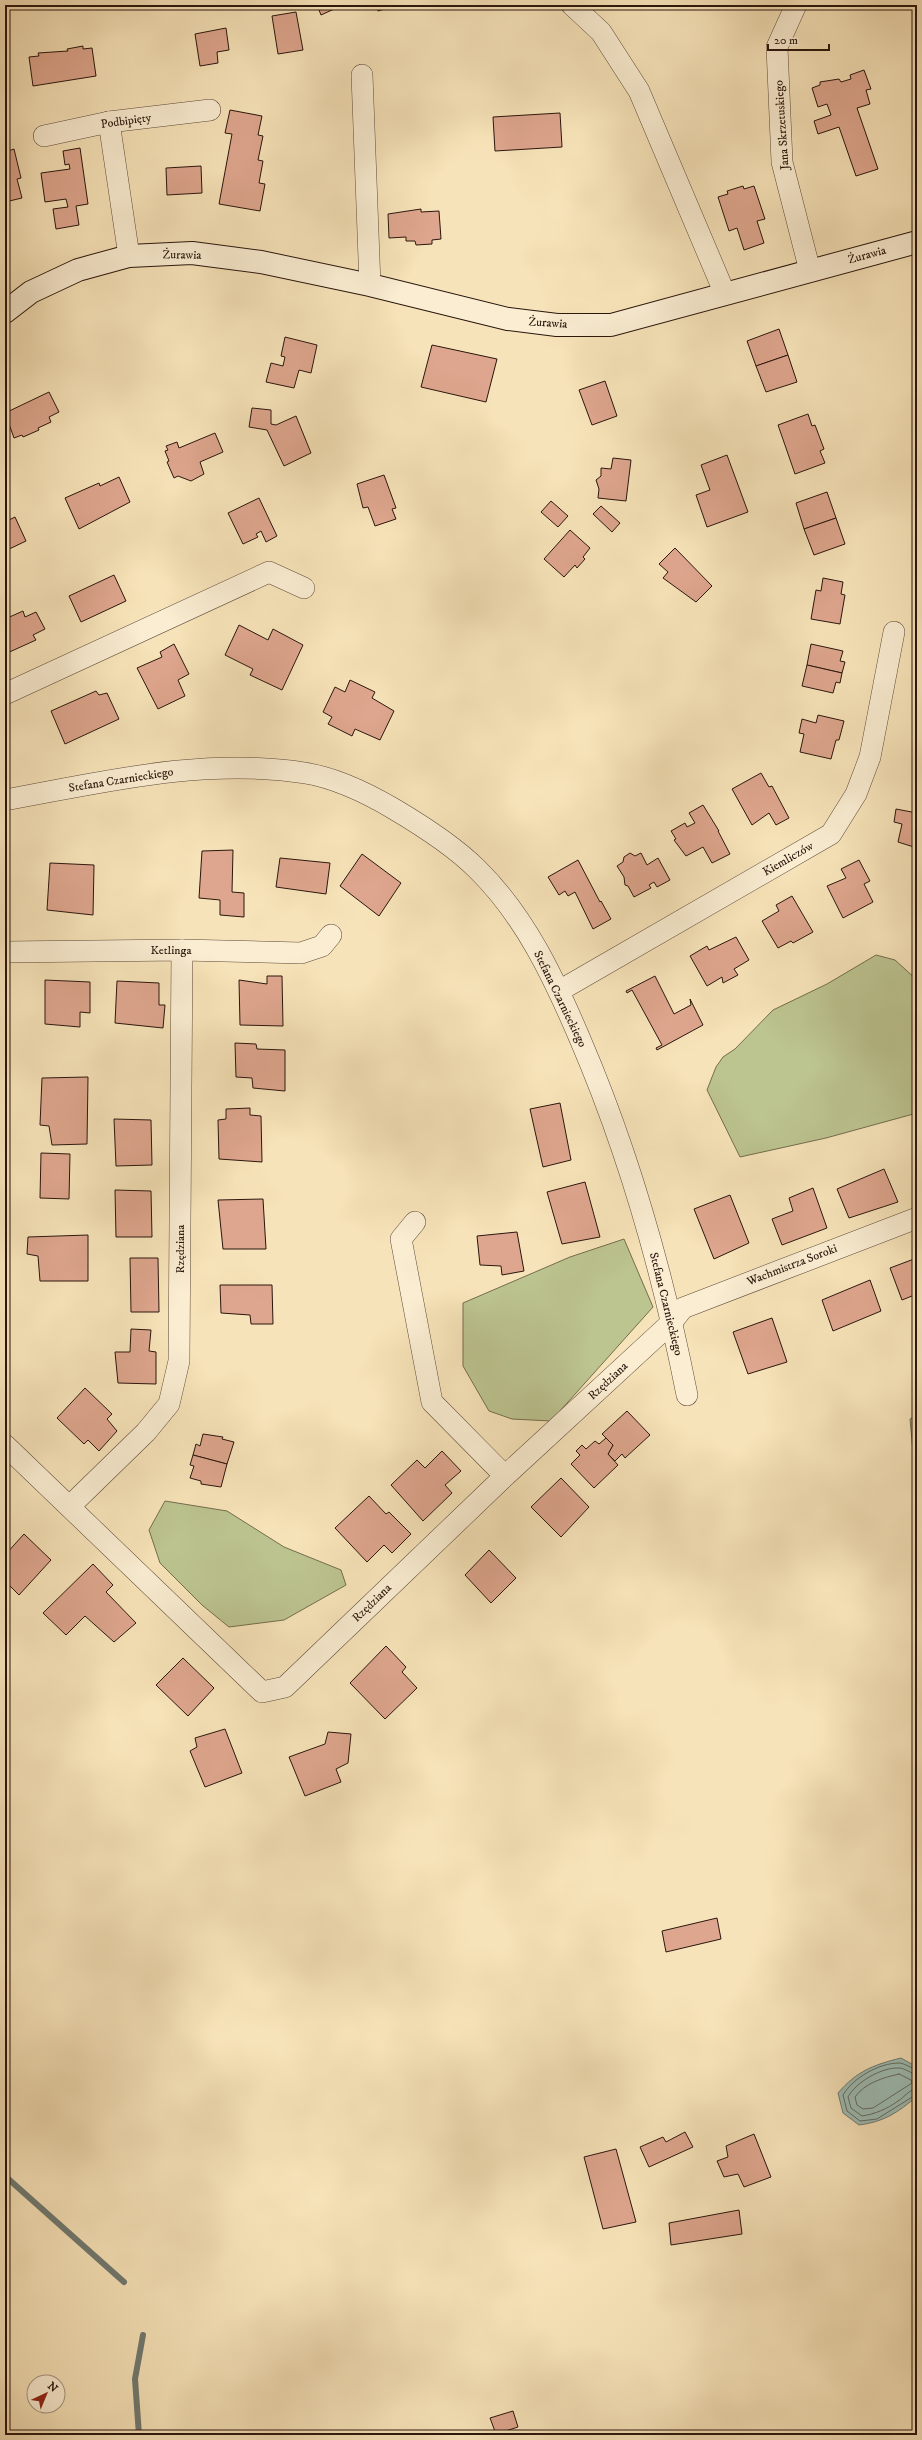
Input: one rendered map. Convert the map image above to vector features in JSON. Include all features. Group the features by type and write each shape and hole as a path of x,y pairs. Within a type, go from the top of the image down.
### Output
{"street":[{"path":"572,5 601,32 639,91 725,294"},
{"name":"Jana Skrzetuskiego","path":"796,5 777,47 782,162 810,271"},
{"path":"362,74 370,284"},
{"name":"Podbipięty","path":"44,136 109,122 210,110"},
{"path":"109,122 129,256"},
{"name":"Żurawia","path":"5,312 31,292 78,270 129,256 192,253 261,262 370,284 508,319 557,325 611,325 917,242"},
{"path":"5,694 269,572 304,588"},
{"name":"Kiemliczów","path":"559,991 831,834 856,794 870,757 894,632"},
{"name":"Stefana Czarnieckiego","path":"5,800 160,771 227,767 306,773 364,792 416,822 476,868 500,895 531,938 559,991 620,1138 672,1322 687,1395"},
{"name":"Ketlinga","path":"5,952 182,950 301,953 322,946 330,935"},
{"name":"Rzędziana","path":"70,1506 146,1432 169,1404 179,1361 182,950"},
{"name":"Wachmistrza Soroki","path":"672,1322 683,1308 917,1218"},
{"path":"415,1222 401,1239 432,1402 505,1476"},
{"name":"Rzędziana","path":"5,1445 262,1692 285,1687 505,1476 672,1322"}],"green space":[{"path":"876,955 895,960 917,980 917,1113 826,1138 740,1157 707,1090 716,1067 723,1057 735,1049 773,1010 827,984"},
{"path":"624,1239 653,1307 551,1421 512,1419 489,1411 463,1366 463,1303 570,1257"},
{"path":"917,1415 917,1495 910,1419"},
{"path":"165,1501 227,1511 284,1547 341,1570 346,1585 284,1620 229,1627 202,1605 160,1563 149,1530"}],"water":[{"path":"901,2058 917,2067 917,2096 890,2116 868,2124 859,2125 843,2113 838,2093 845,2085 859,2074 874,2066"}],"building":[{"path":"317,5 343,5 321,15"},
{"path":"376,5 398,5 378,11"},
{"path":"296,12 303,50 278,54 272,16"},
{"path":"226,28 229,50 217,52 218,63 200,66 195,34"},
{"path":"83,46 83,49 92,48 96,76 33,86 29,57 39,56 38,53 68,51 67,49"},
{"path":"864,70 871,89 866,90 870,104 857,108 878,169 856,176 839,127 818,134 814,121 831,115 827,104 818,107 812,88 820,85 820,82 839,79 841,82 851,79 850,75"},
{"path":"230,110 262,116 258,135 263,136 258,160 263,161 259,183 265,184 260,211 219,204 232,134 225,133"},
{"path":"560,113 562,147 495,151 493,117"},
{"path":"80,148 88,204 76,206 79,225 56,229 53,209 68,207 66,199 45,202 41,173 70,169 69,164 65,165 63,151"},
{"path":"14,149 21,178 17,179 22,198 5,202 5,152"},
{"path":"201,166 202,193 167,195 166,168"},
{"path":"743,186 744,189 754,186 765,219 757,221 764,243 744,250 737,228 729,231 718,197 728,194 727,191"},
{"path":"421,209 421,212 439,211 441,239 432,240 432,244 416,245 415,241 406,241 406,237 389,238 388,214"},
{"path":"779,329 788,355 756,366 747,341"},
{"path":"285,337 317,345 311,373 299,370 294,388 266,382 271,363 283,366 285,357 281,356"},
{"path":"432,345 497,359 486,402 421,387"},
{"path":"788,355 797,382 766,392 756,366"},
{"path":"605,381 617,416 592,425 579,390"},
{"path":"49,392 59,412 49,417 51,422 38,428 39,430 23,437 22,435 14,438 5,413"},
{"path":"252,408 271,410 271,424 276,425 296,416 311,453 284,466 267,430 249,427"},
{"path":"808,414 812,426 815,425 824,449 820,451 825,463 795,474 778,425"},
{"path":"215,433 223,452 200,462 204,474 191,481 178,476 174,478 167,462 169,461 165,451 168,450 166,446 177,442 179,448"},
{"path":"727,455 748,512 707,527 696,495 710,490 701,465"},
{"path":"613,458 631,460 626,501 598,498 599,489 596,480 601,476 601,468 611,469"},
{"path":"384,475 396,508 392,509 396,519 375,526 368,507 363,508 357,484"},
{"path":"119,477 130,502 79,529 65,498 99,483 100,486"},
{"path":"827,492 836,518 804,529 796,503"},
{"path":"259,498 277,536 266,542 261,531 256,534 258,537 243,544 228,513"},
{"path":"551,501 568,516 558,527 541,512"},
{"path":"601,506 620,523 612,532 593,514"},
{"path":"15,517 26,541 5,551 5,522"},
{"path":"836,518 845,544 814,555 804,529"},
{"path":"570,530 590,548 583,557 585,559 577,568 575,565 564,577 544,559"},
{"path":"675,548 712,586 696,602 663,578 668,572 659,564"},
{"path":"114,575 126,601 81,622 69,596"},
{"path":"823,578 843,582 841,594 845,595 840,624 811,619 816,590 821,591"},
{"path":"23,611 25,617 36,612 45,629 33,635 36,640 5,654 5,619"},
{"path":"239,625 268,640 273,629 303,645 282,690 250,675 253,669 225,655"},
{"path":"174,644 189,674 178,680 185,696 158,709 137,668 162,657 160,652"},
{"path":"811,644 843,651 840,661 845,662 842,673 807,665"},
{"path":"807,665 842,673 840,683 836,682 833,693 802,686"},
{"path":"350,680 375,692 372,698 394,711 380,740 355,729 352,736 328,724 332,717 323,712 335,687 345,692"},
{"path":"96,691 99,695 107,693 119,719 65,744 51,711"},
{"path":"818,715 844,721 839,740 836,740 831,759 800,752 804,734 799,733 802,719 816,723"},
{"path":"761,773 769,787 772,786 789,818 776,825 769,813 752,825 732,789"},
{"path":"703,805 719,831 730,854 712,863 703,847 686,856 674,840 676,839 671,831 685,823 687,827 695,823 689,813"},
{"path":"896,809 917,813 917,848 898,842 902,824 894,822"},
{"path":"233,850 232,892 244,893 244,917 220,915 220,900 199,898 202,851"},
{"path":"630,853 635,856 641,853 647,865 658,858 670,880 657,887 654,882 649,885 651,888 634,897 628,886 625,885 624,877 617,866 623,862 624,857"},
{"path":"362,854 401,883 379,916 340,886"},
{"path":"280,858 330,863 326,894 276,887"},
{"path":"578,860 600,902 601,901 611,919 593,929 575,892 568,896 565,891 559,895 548,877"},
{"path":"859,860 870,881 864,884 873,902 843,918 827,886 846,878 841,869"},
{"path":"50,863 94,865 93,915 47,910"},
{"path":"792,896 813,932 793,943 791,941 778,948 762,921 779,911 776,905"},
{"path":"736,937 749,960 734,969 738,975 723,983 722,977 707,986 690,956 707,946 709,950"},
{"path":"267,976 282,976 283,1026 240,1025 239,980 267,984"},
{"path":"655,976 674,1014 691,1005 690,999 703,1025 657,1050 656,1048 662,1045 632,990 627,993 626,991"},
{"path":"45,980 90,982 90,1013 80,1012 80,1027 45,1024"},
{"path":"117,981 159,983 159,1005 165,1005 163,1028 115,1023"},
{"path":"235,1043 256,1044 257,1049 285,1050 285,1091 253,1088 252,1078 236,1077"},
{"path":"88,1077 87,1144 52,1145 49,1126 40,1125 42,1078"},
{"path":"560,1103 571,1160 543,1167 530,1109"},
{"path":"250,1108 250,1115 261,1116 262,1162 219,1159 218,1120 226,1119 226,1109"},
{"path":"114,1119 151,1120 152,1165 116,1166"},
{"path":"41,1153 70,1154 69,1199 40,1198"},
{"path":"884,1169 898,1202 849,1218 837,1189"},
{"path":"585,1182 600,1237 562,1244 547,1192"},
{"path":"813,1188 827,1228 782,1245 772,1219 793,1211 789,1198"},
{"path":"115,1190 151,1191 152,1237 116,1237"},
{"path":"730,1195 749,1243 714,1259 694,1209"},
{"path":"263,1199 266,1249 223,1249 218,1200"},
{"path":"517,1232 524,1271 502,1275 501,1266 480,1265 477,1236"},
{"path":"88,1235 88,1281 40,1281 38,1256 27,1254 28,1237"},
{"path":"917,1254 917,1294 902,1300 890,1268 914,1259 913,1255"},
{"path":"130,1258 158,1258 159,1312 131,1312"},
{"path":"870,1280 881,1311 833,1331 822,1300"},
{"path":"220,1285 272,1285 273,1324 251,1324 250,1315 221,1313"},
{"path":"772,1318 787,1362 748,1374 733,1332"},
{"path":"131,1329 151,1330 149,1351 156,1352 156,1384 118,1383 115,1352 130,1352"},
{"path":"85,1388 112,1414 107,1419 117,1431 99,1451 88,1440 84,1444 57,1418"},
{"path":"627,1411 650,1435 625,1458 622,1454 615,1461 608,1454 613,1445 602,1434"},
{"path":"203,1434 223,1437 222,1439 234,1442 227,1464 193,1455 196,1444 200,1446"},
{"path":"606,1438 613,1445 608,1454 618,1465 594,1488 571,1464 580,1455 576,1451 582,1445 586,1449 595,1441 599,1444"},
{"path":"442,1451 461,1471 445,1485 452,1493 423,1521 391,1485 417,1460 425,1468"},
{"path":"193,1455 227,1464 221,1487 201,1484 201,1481 190,1478 194,1466 190,1465"},
{"path":"561,1478 589,1507 561,1537 531,1507"},
{"path":"369,1496 386,1514 389,1512 411,1534 392,1553 384,1545 367,1562 335,1528"},
{"path":"24,1534 51,1560 19,1595 5,1581 5,1555"},
{"path":"489,1550 516,1578 491,1603 465,1575"},
{"path":"93,1564 113,1585 106,1592 136,1623 114,1642 85,1616 66,1635 43,1613"},
{"path":"386,1646 406,1667 402,1672 417,1688 385,1719 350,1683"},
{"path":"183,1658 214,1688 188,1716 156,1685"},
{"path":"225,1729 242,1773 205,1787 190,1751 197,1747 195,1738"},
{"path":"328,1732 351,1734 348,1763 336,1769 341,1782 305,1796 289,1757 325,1744"},
{"path":"717,1918 721,1939 666,1952 662,1931"},
{"path":"685,2132 693,2147 649,2167 640,2147 663,2137 666,2142"},
{"path":"754,2134 771,2177 744,2187 738,2174 724,2177 717,2161 728,2157 726,2146"},
{"path":"616,2149 636,2222 603,2229 584,2157"},
{"path":"739,2210 742,2234 671,2245 669,2223"},
{"path":"513,2411 518,2427 496,2434 490,2418"}],"waterway":[{"path":"5,2176 124,2282"},
{"path":"139,2435 135,2379 143,2335"}]}
